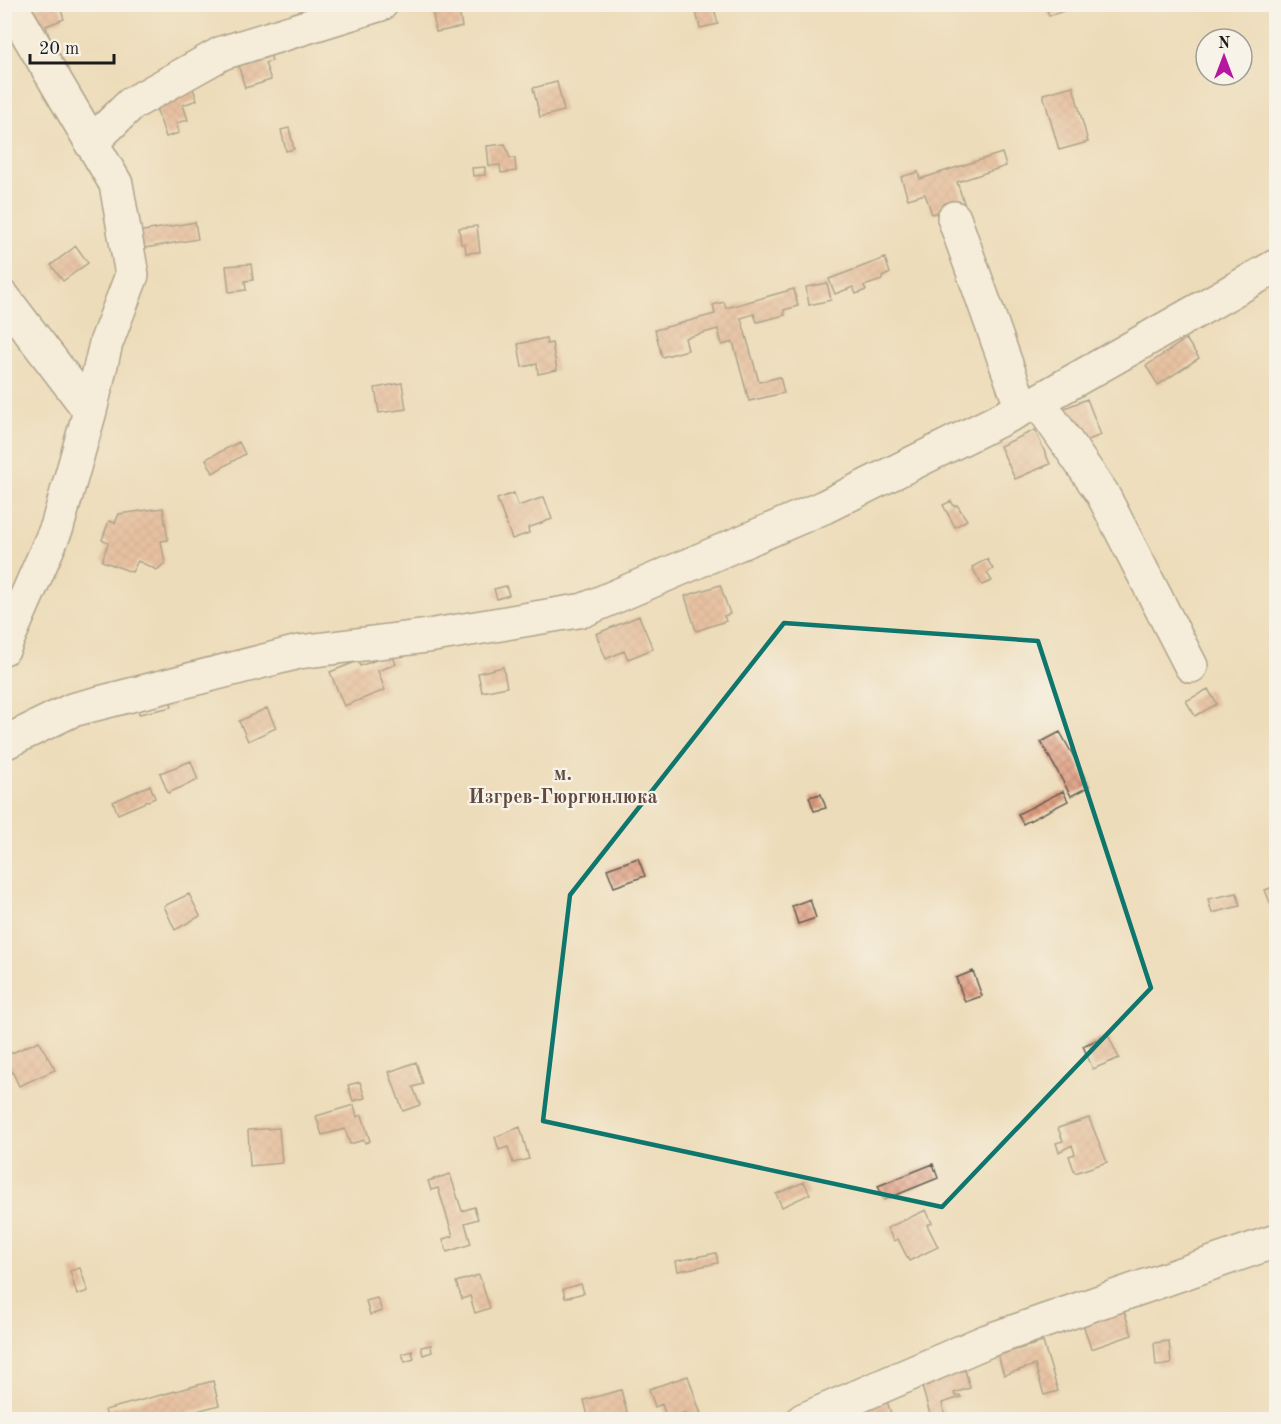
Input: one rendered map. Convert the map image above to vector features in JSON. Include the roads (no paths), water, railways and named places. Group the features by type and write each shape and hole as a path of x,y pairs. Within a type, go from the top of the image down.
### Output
{"street":[{"path":"4,648 57,527 90,411 106,343 132,275 116,184 9,4"},
{"path":"91,143 131,104 222,53 381,4"},
{"path":"954,218 1030,405 1102,493 1191,666"},
{"path":"4,743 72,710 299,652 428,636 584,610 824,507 1030,405 1276,266"},
{"path":"4,298 90,411"},
{"path":"803,1419 987,1341 1276,1241"}],"district":[{"name":"м. Изгрев-Гюргюнлюка","path":"563,786"}]}
